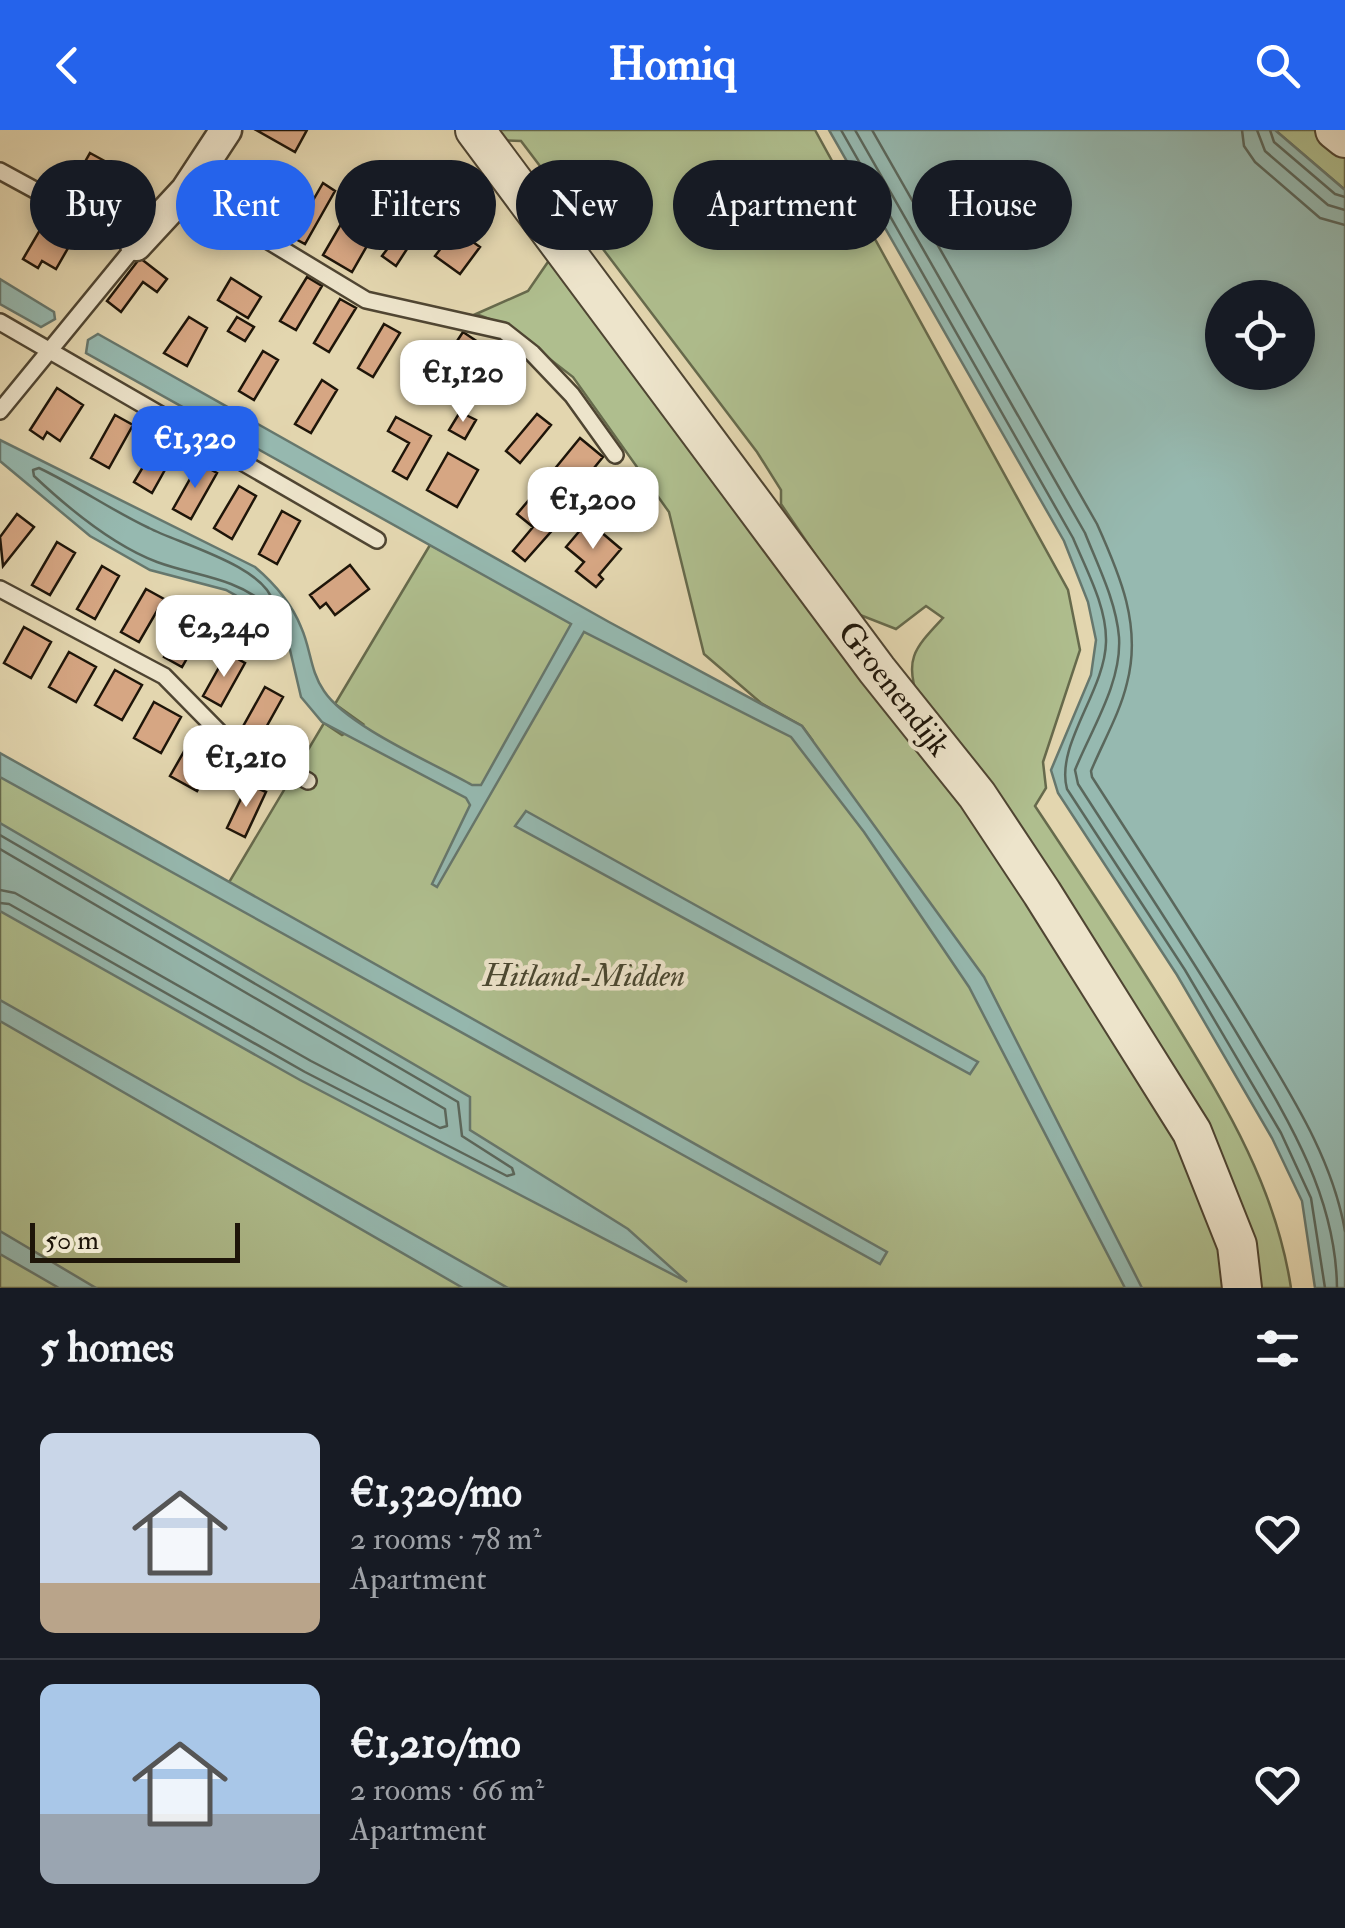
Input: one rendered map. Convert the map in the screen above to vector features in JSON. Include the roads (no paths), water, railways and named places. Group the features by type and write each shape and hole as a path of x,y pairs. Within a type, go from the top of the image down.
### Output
{"street":[{"path":"206,160 226,130"},
{"name":"Groenendijk","path":"476,130 859,645 977,795 1042,893 1192,1132 1237,1244 1242,1288"},
{"path":"1335,130 1345,138"},
{"path":"156,223 176,202"}],"lane":[{"path":"0,171 30,187"},
{"path":"0,412 132,250"},
{"path":"283,250 366,300 504,332 572,395 616,455"},
{"path":"0,322 377,540"},
{"path":"0,590 108,643 164,676 224,736 308,781"}],"water":[{"path":"829,130 1275,130 1345,190 1345,1288 1315,1288 1302,1201 1272,1138 1177,975 1058,793 1051,770 1091,675 1096,640 1088,602 1064,541 892,240 892,160 846,160"},
{"path":"0,279 54,312 55,319 41,327 0,304"},
{"path":"98,334 609,622 802,726 984,977 1142,1288 1125,1288 969,987 864,832 791,737 584,632 437,887 432,884 470,805 466,798 322,722 301,697 290,650 281,634 251,604 226,590 150,570 90,536 0,461 0,440 255,567 292,609 319,683 335,704 371,730 472,785 481,785 571,624 86,353 88,340"},
{"path":"0,753 887,1252 880,1264 0,777"},
{"path":"526,811 978,1062 970,1074 515,826"},
{"path":"0,823 470,1097 470,1130 628,1229 687,1282 300,1080 0,911"},
{"path":"0,1000 508,1288 463,1288 0,1021"},
{"path":"0,1231 96,1288 59,1288 0,1254"}],"park label":[{"name":"Hitland-Midden","path":"584,976"}]}
